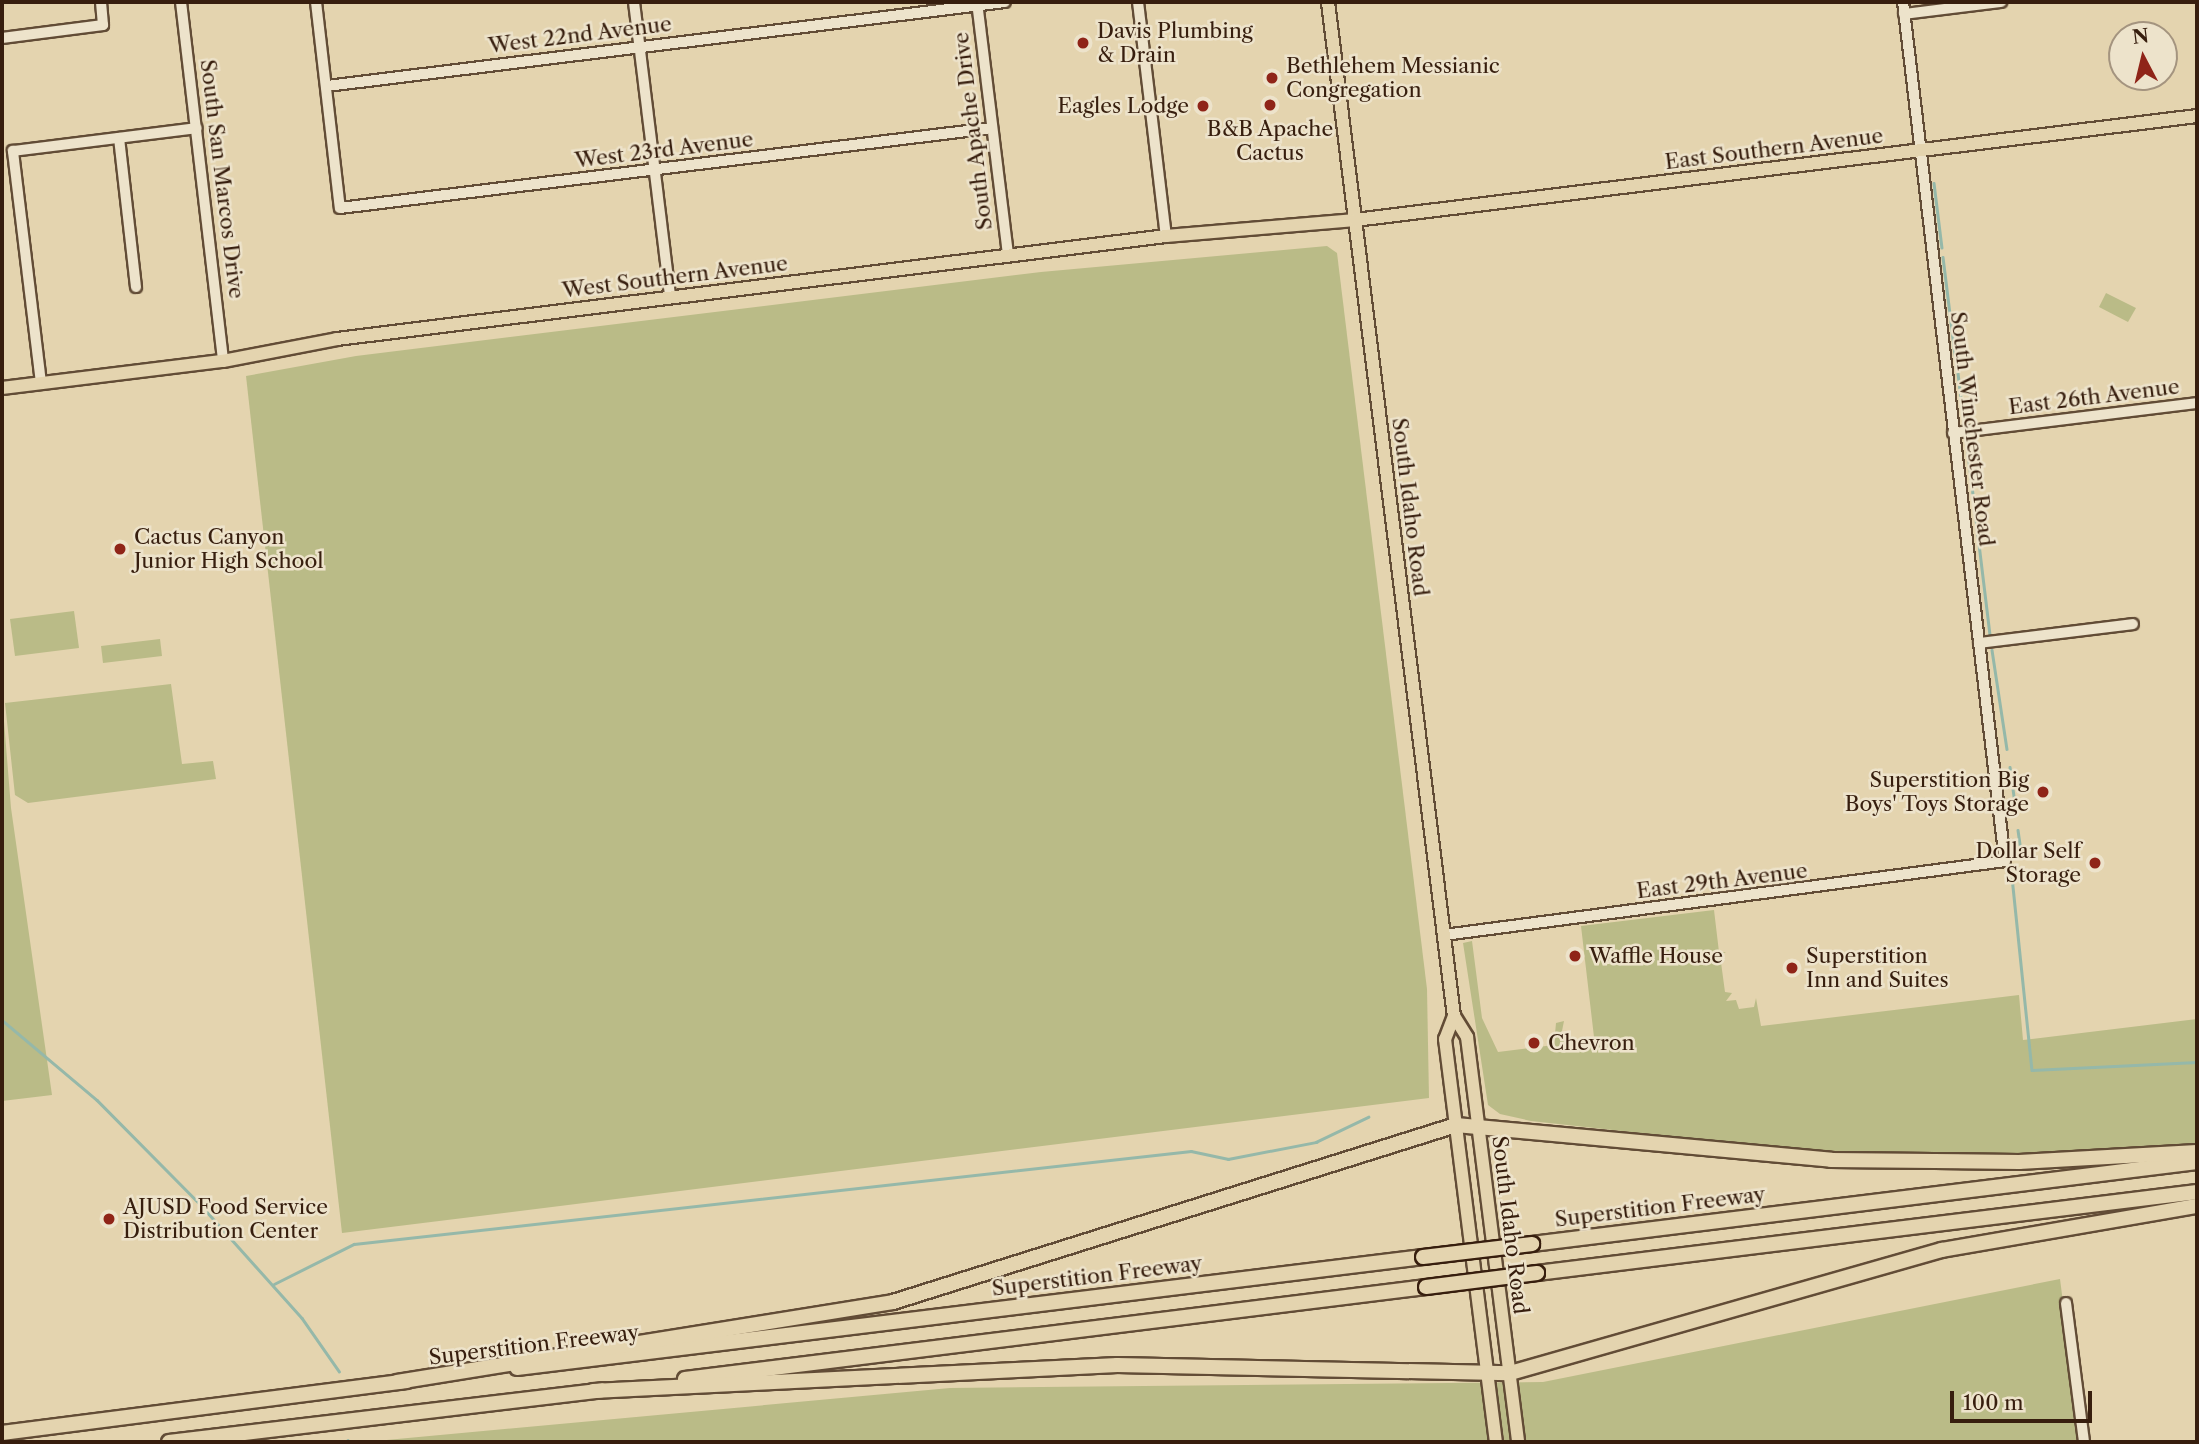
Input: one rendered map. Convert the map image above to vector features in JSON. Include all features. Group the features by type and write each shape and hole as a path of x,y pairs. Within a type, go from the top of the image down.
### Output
{"highway":[{"path":"397,1382 916,1296 1456,1125 1478,1124 1831,1160 2005,1162 2197,1152"},
{"name":"Superstition Freeway","path":"2,1432 2197,1161"},
{"path":"169,1442 2197,1192"},
{"path":"593,1391 1117,1365 1488,1375 1510,1373 1942,1250 2197,1206"},
{"path":"225,1442 327,1424"}],"main road":[{"name":"South Idaho Road","path":"1328,2 1454,1016 1467,1037 1518,1442"},
{"name":"East Southern Avenue","path":"1355,220 2197,116"},
{"name":"West Southern Avenue","path":"2,388 223,361 337,339 670,297 1166,236 1355,220"},
{"name":"South Idaho Road","path":"1454,1016 1445,1039 1496,1442"}],"street":[{"path":"2,38 103,25 101,2"},
{"name":"South San Marcos Drive","path":"181,2 223,361"},
{"path":"316,2 327,86"},
{"path":"634,2 670,297"},
{"name":"West 22nd Avenue","path":"327,86 977,3 1005,2"},
{"path":"1138,2 1166,236"},
{"name":"South Winchester Road","path":"1903,2 1918,150 2005,861"},
{"path":"1904,14 2001,2"},
{"name":"South Apache Drive","path":"977,3 1008,256"},
{"name":"West 23rd Avenue","path":"327,86 340,208 992,128"},
{"path":"41,383 13,151 197,128"},
{"path":"119,138 136,287"},
{"name":"East 26th Avenue","path":"1953,433 2197,403"},
{"path":"1979,643 2133,624"},
{"name":"East 29th Avenue","path":"1444,935 2005,861"},
{"path":"2066,1303 2084,1442"}],"green space":[{"path":"1327,246 1337,253 1427,989 1429,1098 342,1233 246,376 356,356 1041,272"},
{"path":"2106,293 2136,308 2128,322 2099,307"},
{"path":"74,611 79,648 15,656 10,619"},
{"path":"160,639 162,656 103,663 101,646"},
{"path":"171,684 182,764 213,761 216,779 28,803 15,795 5,703"},
{"path":"2,696 11,808 52,1095 2,1101"},
{"path":"1714,910 1719,952 1726,952 1720,955 1725,992 1732,993 1726,1001 1736,1000 1739,1009 1754,1007 1756,998 1761,1026 2019,995 2023,1040 2197,1019 2197,1145 1962,1157 1831,1154 1531,1121 1500,1114 1488,1105 1463,943 1472,941 1482,1018 1498,1052 1554,1045 1556,1023 1564,1021 1560,1041 1568,1041 1569,1049 1590,1046 1594,1037 1581,926"},
{"path":"2060,1279 2081,1442 365,1442 950,1388 1543,1382"}],"waterway":[{"path":"1934,183 1942,248"},
{"path":"1943,257 1955,355"},
{"path":"1957,365 1963,414"},
{"path":"1968,453 1990,634"},
{"path":"1992,650 2007,749"},
{"path":"2010,767 2016,811"},
{"path":"2018,830 2021,852"},
{"path":"2012,877 2032,1070 2197,1062"},
{"path":"2,1020 97,1100 200,1204 302,1318 339,1371"},
{"path":"274,1284 354,1244 1191,1151 1228,1159 1316,1142 1368,1117"}],"place":[{"name":"Davis Plumbing & Drain","path":"1083,43"},
{"name":"Bethlehem Messianic Congregation","path":"1272,78"},
{"name":"B&B Apache Cactus","path":"1270,105"},
{"name":"Eagles Lodge","path":"1203,106"},
{"name":"Cactus Canyon Junior High School","path":"120,549"},
{"name":"Superstition Big Boys' Toys Storage","path":"2043,792"},
{"name":"Dollar Self Storage","path":"2095,863"},
{"name":"Waffle House","path":"1575,956"},
{"name":"Superstition Inn and Suites","path":"1792,968"},
{"name":"Chevron","path":"1534,1043"},
{"name":"AJUSD Food Service Distribution Center","path":"109,1219"}]}
